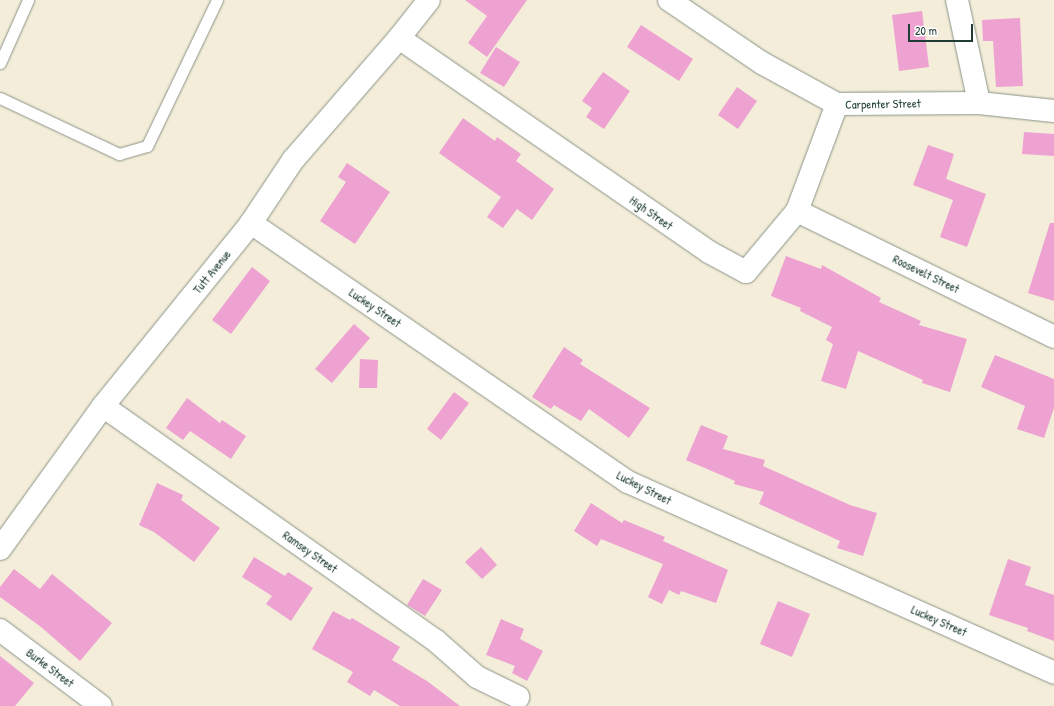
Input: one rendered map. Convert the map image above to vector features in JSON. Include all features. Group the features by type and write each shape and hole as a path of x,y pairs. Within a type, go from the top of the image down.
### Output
{"street":[{"name":"Tutt Avenue","path":"0,549 103,406 251,224 294,160 399,38 429,0"},
{"name":"Carpenter Street","path":"669,0 762,63 837,104 979,103 1054,111"},
{"path":"957,0 979,103"},
{"name":"High Street","path":"399,38 708,252 746,272 797,212 837,104"},
{"name":"Roosevelt Street","path":"797,212 1054,337"},
{"name":"Luckey Street","path":"251,224 628,482 1054,673"},
{"name":"Ramsey Street","path":"103,406 435,640 477,677 518,697"},
{"name":"Burke Street","path":"0,630 101,706"}],"lane":[{"path":"0,63 28,0"},
{"path":"0,98 119,154 147,146 217,0"}],"building":[{"path":"465,0 527,0 487,57 468,43 487,16"},
{"path":"922,11 929,67 899,71 892,15"},
{"path":"1020,18 1023,86 996,87 993,41 983,41 982,20"},
{"path":"641,25 693,59 679,81 627,47"},
{"path":"496,47 520,62 504,87 480,73"},
{"path":"603,72 630,91 604,129 586,117 592,108 582,101"},
{"path":"737,87 757,101 738,129 718,115"},
{"path":"463,118 495,141 497,137 521,154 516,161 554,189 532,220 517,209 503,228 487,217 501,197 439,153"},
{"path":"1024,132 1054,134 1054,156 1022,154"},
{"path":"928,145 954,154 946,179 986,194 967,247 940,237 953,200 913,185"},
{"path":"347,163 390,192 355,244 320,221 346,182 338,177"},
{"path":"1050,223 1054,223 1054,301 1028,293"},
{"path":"786,256 821,269 822,265 881,298 879,302 921,321 919,325 967,339 950,392 922,383 923,380 858,351 846,389 821,381 833,344 826,340 832,327 800,311 801,308 771,296"},
{"path":"252,267 270,281 231,334 212,320"},
{"path":"354,324 370,338 332,383 315,369"},
{"path":"564,347 583,360 580,364 650,408 629,438 589,409 581,421 554,405 551,409 532,397"},
{"path":"995,355 1054,379 1054,408 1044,438 1017,429 1025,406 981,387"},
{"path":"360,359 378,360 377,388 359,388"},
{"path":"454,392 469,403 441,440 427,429"},
{"path":"187,398 220,423 222,420 246,436 231,459 190,431 183,440 166,428"},
{"path":"701,425 728,436 723,449 765,460 763,466 850,505 877,513 863,556 837,548 840,541 759,504 764,492 734,484 735,481 686,460"},
{"path":"157,483 183,495 181,500 220,528 194,562 154,532 139,525"},
{"path":"591,503 622,523 624,520 665,537 663,541 728,570 716,603 681,591 679,595 669,590 662,604 648,597 663,564 601,539 597,546 574,531"},
{"path":"481,547 497,565 482,579 465,562"},
{"path":"254,557 285,576 288,572 313,588 291,621 266,604 272,596 242,577"},
{"path":"1008,559 1031,567 1025,585 1054,595 1054,641 1027,631 1028,628 989,615"},
{"path":"14,569 40,589 52,574 112,623 80,661 41,627 0,597 0,587"},
{"path":"423,579 442,590 425,616 407,605"},
{"path":"778,601 810,614 792,657 760,644"},
{"path":"333,611 350,620 352,618 400,647 392,660 427,681 460,706 400,706 374,690 370,696 347,682 353,672 312,649"},
{"path":"501,619 524,629 520,639 543,651 527,681 512,673 515,666 486,655"},
{"path":"0,656 34,683 15,706 0,706"}]}
